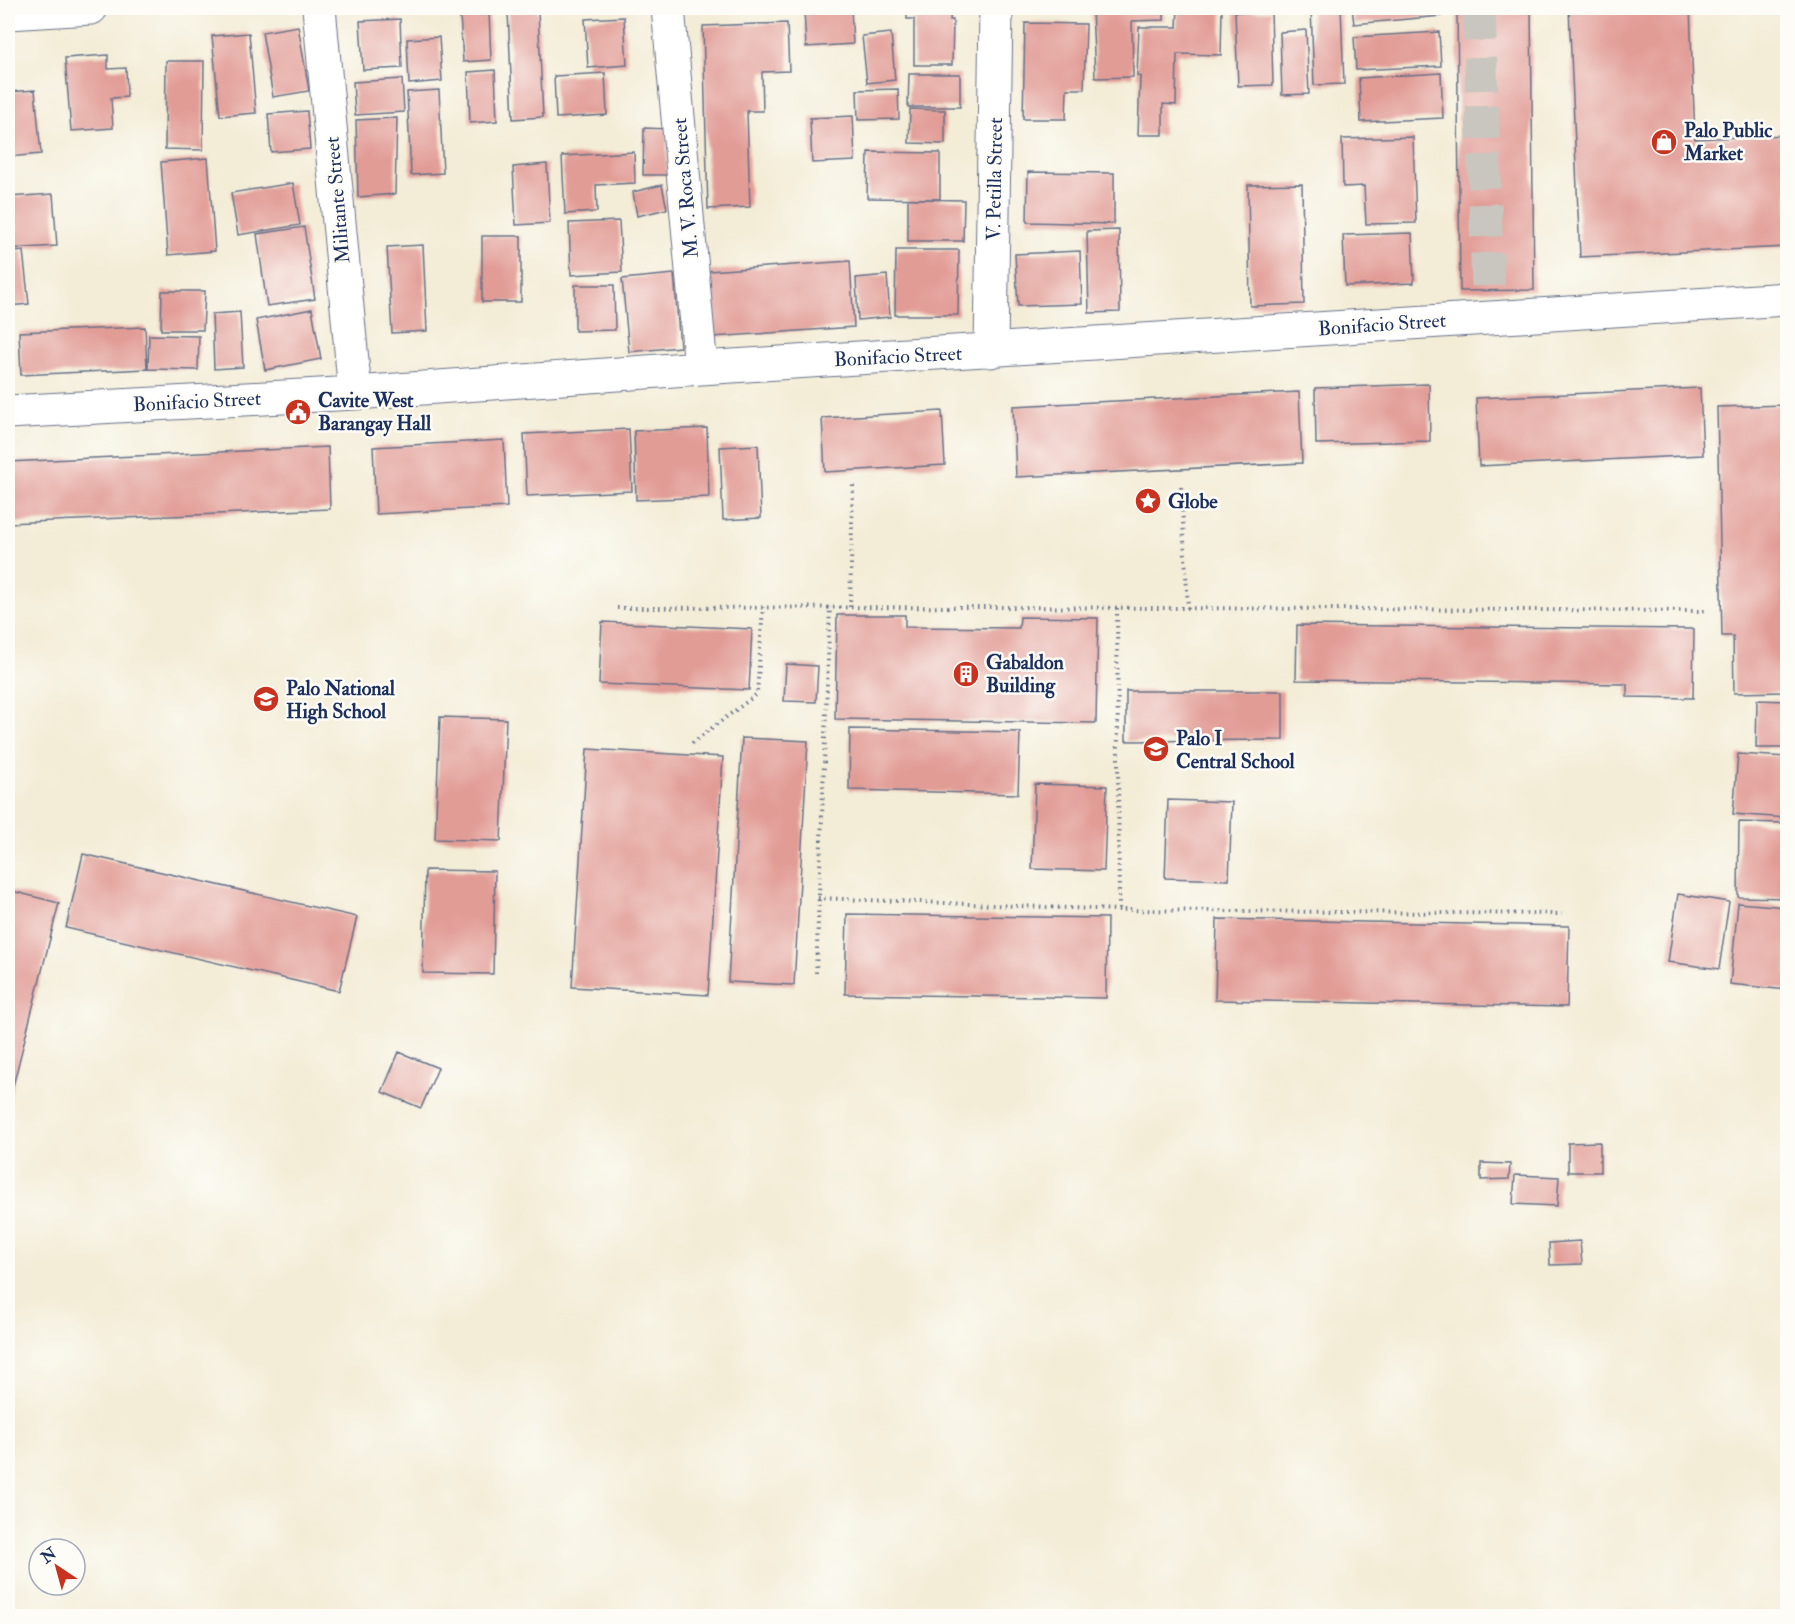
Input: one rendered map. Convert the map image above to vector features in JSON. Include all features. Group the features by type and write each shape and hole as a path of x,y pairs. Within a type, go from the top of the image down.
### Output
{"street":[{"path":"8,13 90,8"},
{"name":"Militante Street","path":"319,8 355,393"},
{"name":"M. V. Roca Street","path":"668,8 701,368"},
{"name":"V. Petilla Street","path":"991,351 996,8"},
{"name":"Bonifacio Street","path":"8,412 355,393 701,368 991,351 1489,304 1788,299"}],"path":[{"path":"850,607 853,482"},
{"path":"1182,487 1188,608"},
{"path":"692,743 757,694 763,607"},
{"path":"816,973 830,607"},
{"path":"617,608 1706,611"},
{"path":"1117,608 1119,910"},
{"path":"818,898 1119,910 1562,914"}],"building":[{"path":"851,8 853,44 806,47 804,9"},
{"path":"907,8 951,8 952,65 914,65 914,19 907,19"},
{"path":"1092,8 1164,8 1164,20 1132,21 1133,77 1095,78"},
{"path":"1178,8 1222,8 1221,55 1177,54 1176,105 1163,104 1163,135 1138,135 1140,77 1142,77 1137,76 1139,27 1177,27"},
{"path":"1311,8 1341,8 1344,84 1314,85"},
{"path":"1352,8 1440,8 1441,16 1354,24"},
{"path":"1457,8 1531,8 1534,290 1460,291"},
{"path":"1569,8 1690,8 1695,139 1788,135 1788,247 1580,257"},
{"path":"538,10 543,117 513,119 508,12"},
{"path":"1271,11 1273,85 1238,86 1235,12"},
{"path":"489,13 491,60 463,62 460,15"},
{"path":"624,17 627,65 588,68 585,19"},
{"path":"400,19 402,68 363,70 360,21"},
{"path":"787,23 789,71 762,72 763,111 747,111 750,207 708,209 703,26"},
{"path":"1025,23 1086,24 1084,89 1067,89 1066,119 1023,119"},
{"path":"298,26 309,91 273,97 262,32"},
{"path":"1306,30 1309,94 1282,95 1280,32"},
{"path":"1439,32 1441,66 1356,70 1354,37"},
{"path":"249,33 256,113 220,116 212,36"},
{"path":"891,33 895,80 867,83 862,36"},
{"path":"439,37 442,81 409,84 407,39"},
{"path":"108,55 108,69 126,68 127,97 111,98 113,128 71,131 65,58"},
{"path":"166,61 204,61 203,150 165,149"},
{"path":"495,70 497,121 470,123 468,72"},
{"path":"605,73 607,115 556,118 554,76"},
{"path":"1441,73 1443,118 1361,122 1359,78"},
{"path":"909,74 960,74 960,107 908,107"},
{"path":"402,79 404,112 355,115 353,82"},
{"path":"898,89 899,119 858,120 857,90"},
{"path":"35,90 41,154 8,157 8,92"},
{"path":"439,90 443,173 411,175 407,92"},
{"path":"910,109 945,110 945,144 909,143"},
{"path":"307,111 310,149 271,152 268,114"},
{"path":"853,116 855,161 812,163 810,118"},
{"path":"397,118 395,194 358,197 356,120"},
{"path":"644,128 667,129 667,175 643,175"},
{"path":"1413,137 1416,223 1366,224 1364,186 1343,187 1342,139"},
{"path":"634,152 635,183 596,185 597,212 565,214 562,156"},
{"path":"868,152 940,153 940,199 867,198"},
{"path":"208,158 215,251 168,255 161,162"},
{"path":"547,164 550,223 516,225 513,167"},
{"path":"1028,172 1114,173 1114,224 1027,222"},
{"path":"293,183 300,225 238,235 231,193"},
{"path":"1302,184 1304,304 1250,306 1248,185"},
{"path":"662,185 667,209 637,216 633,192"},
{"path":"53,194 57,246 8,249 8,197"},
{"path":"908,199 964,200 963,241 908,241"},
{"path":"619,221 622,272 571,275 569,223"},
{"path":"304,227 315,299 267,306 257,234"},
{"path":"1119,230 1120,312 1089,313 1087,231"},
{"path":"1412,233 1414,283 1345,286 1343,235"},
{"path":"482,236 521,236 521,302 482,302"},
{"path":"423,245 427,331 392,333 387,247"},
{"path":"896,250 959,250 958,315 895,315"},
{"path":"23,251 29,304 8,306 8,253"},
{"path":"1080,251 1082,304 1018,306 1015,254"},
{"path":"850,261 854,327 713,337 709,271"},
{"path":"674,274 680,347 629,352 622,279"},
{"path":"887,275 890,317 858,320 856,278"},
{"path":"575,285 614,285 615,330 575,331"},
{"path":"162,291 205,291 203,330 161,330"},
{"path":"312,309 321,359 265,370 256,320"},
{"path":"240,312 243,367 214,369 212,314"},
{"path":"145,327 147,369 21,375 19,332"},
{"path":"149,335 199,336 198,370 148,369"},
{"path":"1429,384 1430,441 1316,444 1315,388"},
{"path":"1700,388 1703,455 1479,466 1476,398"},
{"path":"1299,392 1302,463 1016,477 1013,406"},
{"path":"1788,405 1788,692 1734,693 1733,636 1722,636 1717,407"},
{"path":"942,411 945,465 825,472 822,418"},
{"path":"707,428 709,497 636,500 634,431"},
{"path":"629,429 632,491 527,496 524,434"},
{"path":"504,440 507,507 376,514 373,447"},
{"path":"758,445 761,518 723,520 720,447"},
{"path":"328,447 330,509 8,523 8,462"},
{"name":"Gabaldon Building","path":"837,615 905,615 905,627 1019,628 1020,617 1098,618 1096,723 835,719"},
{"path":"602,622 752,629 749,690 599,684"},
{"path":"1297,625 1694,629 1693,698 1627,697 1627,684 1296,680"},
{"path":"786,664 818,666 816,702 784,701"},
{"path":"1126,691 1283,691 1283,740 1126,741"},
{"path":"1757,700 1788,701 1788,748 1756,748"},
{"path":"440,717 506,719 501,841 435,839"},
{"path":"850,729 1020,732 1018,794 849,790"},
{"path":"742,738 808,741 794,985 728,982"},
{"path":"587,749 723,757 708,995 572,987"},
{"path":"1738,754 1788,757 1788,818 1733,814"},
{"path":"1035,784 1107,786 1104,871 1032,869"},
{"path":"1168,800 1232,802 1229,880 1165,878"},
{"path":"1739,822 1788,823 1788,898 1738,897"},
{"path":"83,854 357,917 339,991 66,928"},
{"path":"425,870 495,871 493,974 423,973"},
{"path":"8,890 59,903 8,1106"},
{"path":"1678,894 1729,902 1719,969 1668,962"},
{"path":"1738,903 1788,907 1787,990 1730,984"},
{"path":"847,914 1107,918 1106,998 845,994"},
{"path":"1217,919 1569,926 1567,1007 1215,1000"},
{"path":"399,1052 438,1068 421,1108 382,1092"},
{"path":"1600,1142 1600,1172 1568,1172 1568,1143"},
{"path":"1481,1163 1510,1164 1509,1179 1481,1180"},
{"path":"1515,1175 1559,1177 1557,1206 1513,1204"},
{"path":"1580,1241 1582,1264 1550,1265 1549,1243"}],"tunnel":[{"path":"1479,8 1488,290"}],"place":[{"name":"Palo Public Market","path":"1664,142"},
{"name":"Cavite West Barangay Hall","path":"298,412"},
{"name":"Globe","path":"1148,501"},
{"name":"Gabaldon Building","path":"966,674"},
{"name":"Palo National High School","path":"266,699"},
{"name":"Palo I Central School","path":"1156,749"}]}
